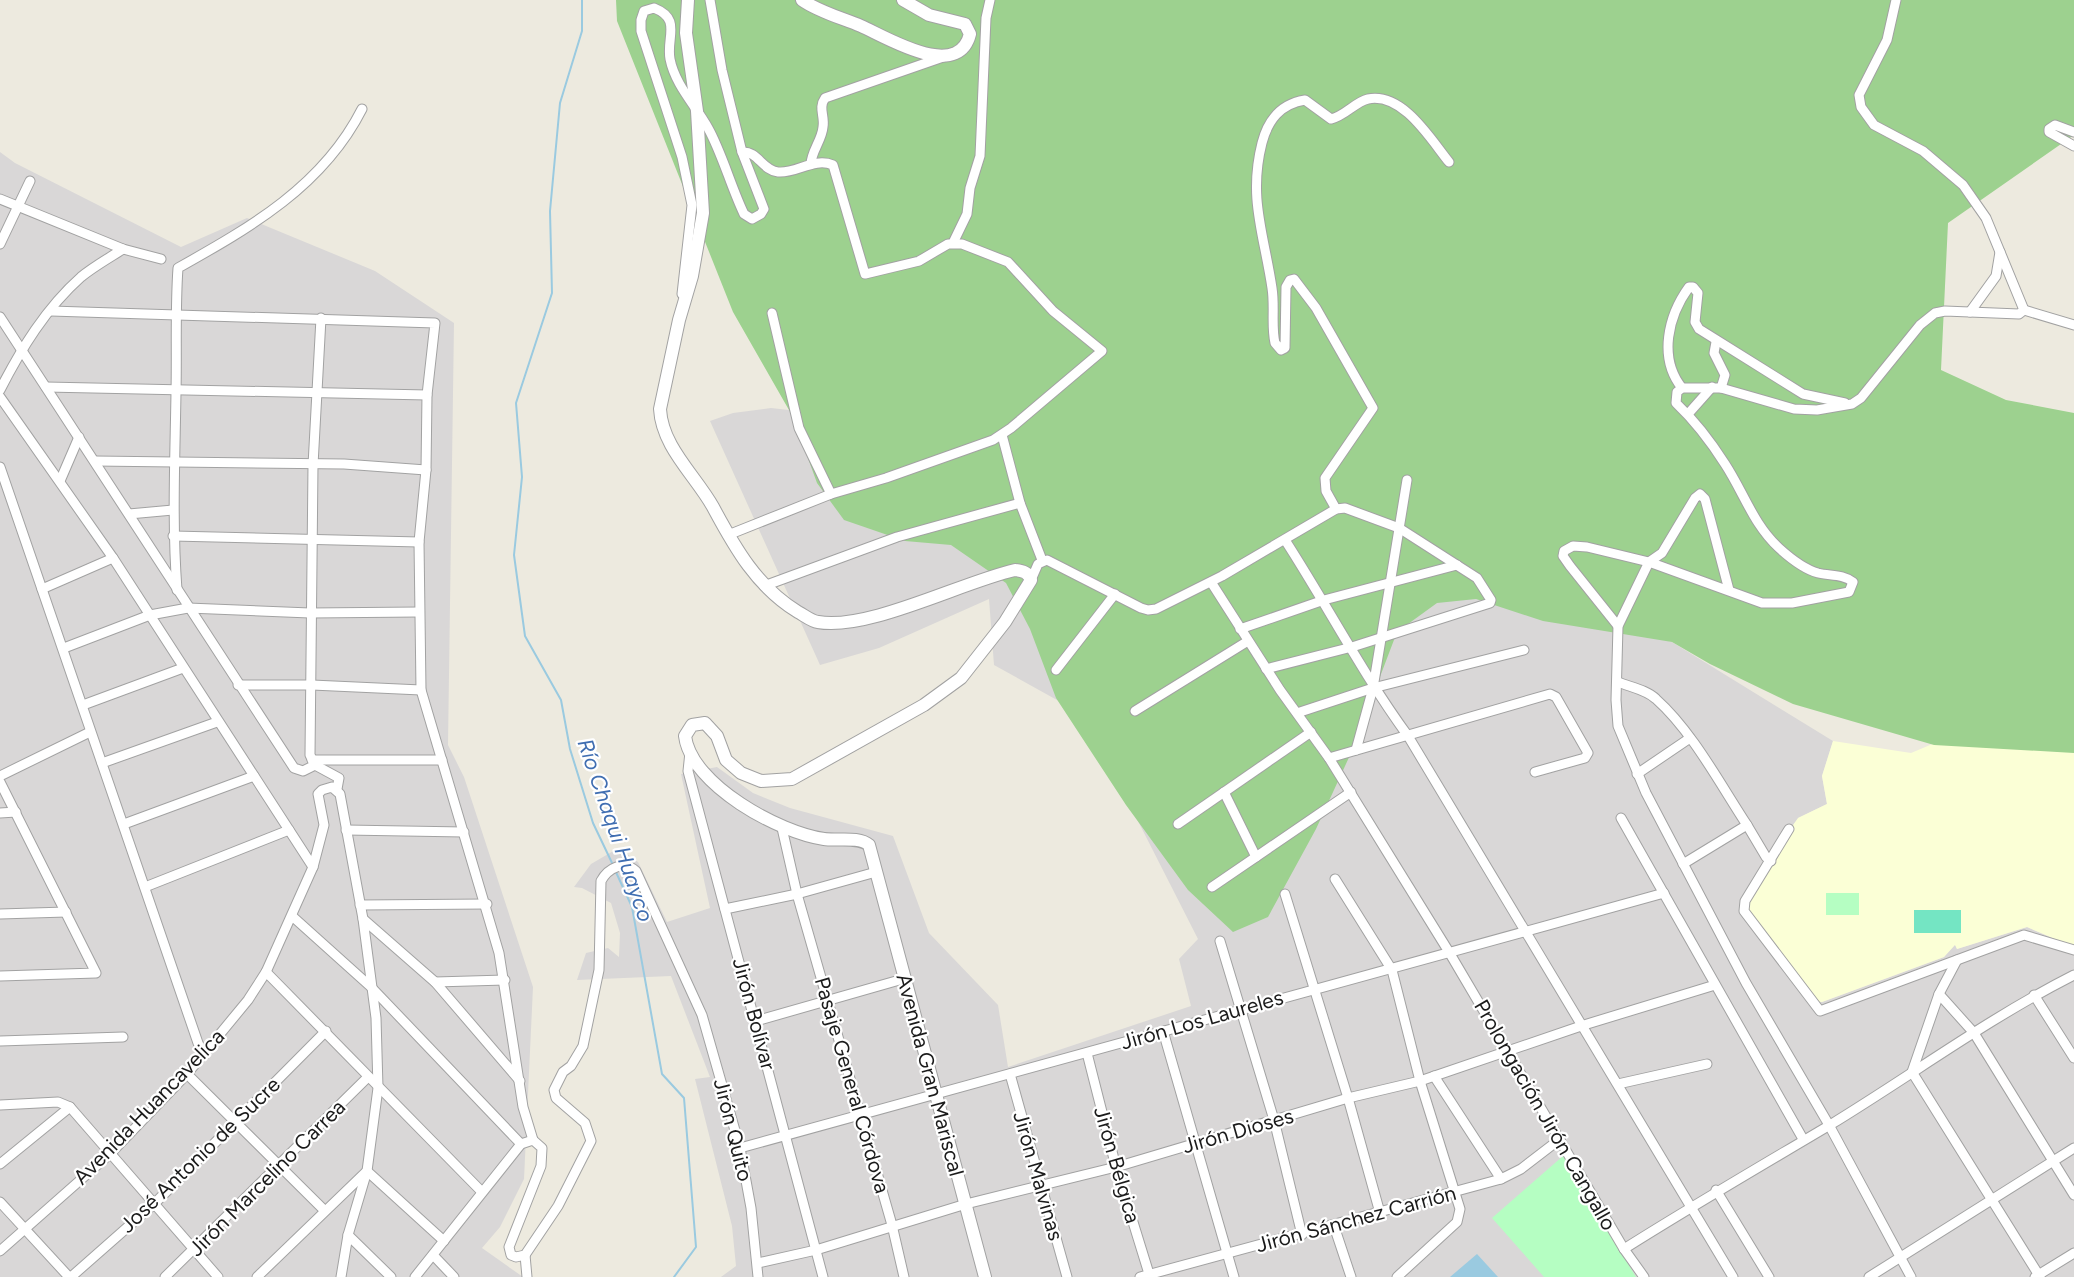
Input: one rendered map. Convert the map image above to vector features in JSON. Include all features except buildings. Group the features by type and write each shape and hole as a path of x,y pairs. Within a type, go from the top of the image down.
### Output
{"street":[{"path":"688,0 686,33 697,111 703,213 692,276 679,320 660,408 661,423 671,446 707,497 750,570 785,604 815,622 854,621 1015,570 1029,574 1031,580"},
{"path":"679,320 692,205 682,157 641,31 644,11 654,8 664,12 670,20 670,59 678,79 709,129 744,214 752,219 762,214 764,202 742,152 722,70 710,0"},
{"path":"802,0 908,49 929,55 948,56"},
{"path":"810,164 822,134 824,123 821,106 825,98 948,56 961,49 968,41 969,29 965,24 929,15 903,0"},
{"path":"742,152 752,153 764,166 777,172 810,164 833,165 865,274 919,261 953,243 967,214 970,188 980,156 986,18 990,0"},
{"path":"1896,0 1887,40 1859,95 1861,107 1874,125 1923,151 1963,185 1986,218 2024,310"},
{"path":"1336,509 1326,491 1324,478 1373,408 1316,308 1294,279 1290,280 1286,287 1285,348 1281,350 1275,344 1275,305 1254,183 1268,125 1276,114 1296,101 1305,100 1332,119 1367,99 1382,100 1407,110 1449,162"},
{"path":"177,590 173,510 177,391 175,315 178,268 286,202 342,144 362,109"},
{"path":"2074,132 2055,125 2049,129 2049,132 2074,146"},
{"path":"0,244 30,181"},
{"path":"0,199 123,249 161,259"},
{"path":"728,535 831,494 886,478 1002,435 1102,351 1053,311 1008,262 982,250 953,243"},
{"path":"0,390 21,349 51,311 81,278 123,249"},
{"path":"1970,312 1996,276 2000,249"},
{"path":"1682,388 1671,372 1668,339 1675,310 1689,287 1693,287 1698,293 1695,322 1699,329 1716,342 1803,394 1821,400 1852,404"},
{"path":"1618,626 1570,566 1563,556 1564,551 1573,546 1587,547 1649,562 1762,603 1776,605 1850,591 1853,582 1847,577 1816,572 1779,548 1760,527 1742,499 1725,464 1688,414 1676,403 1677,392 1682,388 1717,388 1794,409 1817,410 1852,404 1861,398 1926,319 1945,311 2019,314 2024,310"},
{"path":"2024,310 2074,325"},
{"path":"51,311 435,323 427,395 426,470 419,542 421,690 487,904 505,980 520,1081 533,1140 542,1148 541,1166 509,1247 511,1255 516,1257 525,1255 527,1277"},
{"path":"772,313 799,428 831,494"},
{"path":"0,317 294,768 303,771 313,763 442,760"},
{"path":"313,763 310,613 313,465 321,318"},
{"path":"1688,414 1717,388 1725,375 1714,353 1716,342"},
{"path":"46,387 427,395"},
{"path":"0,397 113,558 313,867"},
{"path":"782,828 750,811 711,779 690,752 686,743 687,731 698,723 705,723 717,736 726,760 741,773 761,780 792,779 924,705 961,678 1005,622 1042,560 1020,502 1002,435"},
{"path":"60,482 79,437"},
{"path":"95,461 174,460 344,464 426,470"},
{"path":"0,467 64,648 90,732 204,1055"},
{"path":"1356,750 1373,688 1407,480"},
{"path":"1729,590 1728,578 1702,495 1695,498 1662,553 1649,562 1618,626 1618,726 1637,774 1746,983 1829,1125 1911,1277"},
{"path":"764,586 897,537 1020,502"},
{"path":"1042,560 1053,562 1148,610 1156,609 1210,582 1336,509 1345,508 1399,528 1477,578 1491,600 1490,603 1380,639 1266,669"},
{"path":"129,514 173,510"},
{"path":"173,536 419,542"},
{"path":"1285,540 1352,647 1373,688 1408,735 1584,1025 1733,1277"},
{"path":"1662,553 1670,568"},
{"path":"42,589 113,558"},
{"path":"1240,628 1324,600 1457,565"},
{"name":"Prolongación Jirón Cangallo","path":"1210,582 1266,669 1351,792 1449,952 1624,1249 1644,1277"},
{"path":"1056,670 1115,594"},
{"path":"64,648 150,615 188,608 310,613 419,612"},
{"path":"1135,711 1248,641"},
{"path":"1297,713 1373,688 1524,650"},
{"path":"83,705 183,668"},
{"path":"1618,682 1656,699 1690,738 1766,857 1771,861"},
{"path":"238,685 312,685 421,690"},
{"path":"1329,758 1554,694 1588,753 1585,758 1535,772"},
{"path":"102,763 218,722"},
{"path":"0,776 90,732"},
{"path":"1178,825 1311,732"},
{"path":"1637,774 1690,738"},
{"name":"Jirón Bolívar","path":"690,752 688,771 823,1277"},
{"path":"313,763 339,778 335,788 346,830 363,919 376,1018 378,1088 367,1171 348,1235 340,1277"},
{"path":"124,824 254,776"},
{"path":"0,782 96,973 0,976"},
{"name":"Avenida Huancavelica","path":"0,1251 111,1153 187,1074 248,1000 266,972 313,867 324,825 318,794 322,789 335,788"},
{"path":"1224,792 1256,857"},
{"path":"1212,887 1351,792"},
{"path":"0,813 16,812"},
{"path":"1621,818 1803,1139"},
{"path":"1683,864 1746,825"},
{"name":"Avenida Gran Mariscal","path":"782,828 824,839 866,842 876,872 933,1094 985,1277"},
{"name":"Pasaje General Córdova","path":"782,828 797,894 892,1225 904,1277"},
{"path":"1789,829 1745,901 1744,911 1820,1011 2024,935 2074,950"},
{"path":"145,887 289,830"},
{"path":"346,830 464,832"},
{"name":"Jirón Quito","path":"525,1255 558,1206 591,1141 585,1123 556,1098 554,1090 563,1072 571,1066 583,1046 599,970 601,881 607,873 620,866 627,866 636,871 663,934 691,986 702,1015 740,1148 758,1263 758,1277"},
{"path":"725,909 797,894 876,872"},
{"path":"1335,879 1392,970 1420,1081 1460,1209 1457,1222 1397,1277"},
{"name":"Jirón Los Laureles","path":"740,1148 859,1113 1010,1074 1314,989 1392,970 1664,893"},
{"path":"1285,894 1348,1098 1380,1213"},
{"path":"360,905 487,904"},
{"path":"0,914 66,912"},
{"path":"292,916 371,987 521,1144"},
{"path":"363,919 435,982 520,1081"},
{"path":"1220,941 1274,1120 1302,1235"},
{"path":"1912,1072 1939,994 1957,960"},
{"path":"266,972 482,1192"},
{"path":"1624,1249 1716,1190 1829,1125 2034,995 2074,975"},
{"path":"756,1021 903,979"},
{"path":"435,982 505,980"},
{"name":"Jirón Dioses","path":"758,1263 816,1250 966,1204 1116,1167 1348,1098 1420,1081 1584,1025 1715,985"},
{"path":"1939,994 1974,1033 2074,1195"},
{"path":"2034,995 2074,1058"},
{"name":"José Antonio de Sucre","path":"70,1277 155,1203 326,1031"},
{"path":"1163,1031 1233,1277"},
{"path":"0,1041 123,1037"},
{"name":"Jirón Bélgica","path":"1087,1053 1147,1276"},
{"path":"1618,1084 1707,1064"},
{"path":"1912,1072 2038,1276 2074,1254"},
{"path":"187,1074 324,1210"},
{"name":"Jirón Malvinas","path":"1010,1074 1067,1277"},
{"path":"1434,1076 1501,1179"},
{"name":"Jirón Marcelino Carrea","path":"165,1277 195,1250 368,1077"},
{"path":"0,1105 58,1102 70,1107 218,1277"},
{"path":"0,1164 70,1107"},
{"name":"Jirón Sánchez Carrión","path":"1147,1276 1501,1179 1521,1169 1560,1139"},
{"path":"415,1277 521,1144 533,1140"},
{"path":"1869,1277 2074,1148"},
{"path":"257,1277 367,1171"},
{"path":"367,1171 444,1241"},
{"path":"1716,1190 1770,1277"},
{"path":"0,1202 70,1277"},
{"path":"1334,1226 1350,1277"},
{"path":"348,1235 391,1277"},
{"path":"433,1255 454,1277"}],"shaded area":[{"path":"0,152 15,163 181,247 247,218 375,271 454,323 448,745 464,777 533,987 524,1179 500,1227 482,1248 523,1277 0,1277"},
{"path":"771,408 824,414 1672,642 1833,741 1822,776 1827,804 1798,818 1809,1000 1822,1002 1944,957 1955,944 1957,949 2027,927 2074,947 2074,1277 721,1277 736,1266 732,1226 695,1079 710,1077 671,976 577,980 586,953 608,948 619,957 620,933 611,903 582,888 574,887 591,864 615,850 626,853 638,862 667,922 710,908 681,774 717,767 753,793 790,808 893,836 929,933 998,1005 1008,1067 1191,1006 1179,959 1198,939 1084,715 994,665 989,599 879,648 820,665 710,421 733,413"},
{"path":"2074,468 2074,947 2027,927 1957,949 1955,945 1944,957 1822,1002 1810,1000 1744,907 1743,895 1798,818 1827,804 1822,776 1833,741 1911,753 2011,711"}],"green space":[{"path":"616,0 2074,0 2074,135 1948,223 1941,370 2006,400 2074,413 2074,753 1934,745 1793,704 1710,664 1672,642 1543,621 1476,599 1437,603 1397,632 1351,753 1316,829 1268,917 1233,932 1188,890 1126,805 1056,698 1030,629 1006,583 951,545 905,541 844,520 817,483 793,417 733,312 617,21"},
{"path":"1826,893 1859,893 1859,915 1826,915"},
{"path":"1914,910 1961,910 1961,933 1914,933"},
{"path":"1563,1156 1636,1277 1544,1277 1492,1218"}],"water":[{"path":"1477,1254 1498,1277 1450,1277"}],"waterway":[{"name":"Río Chaqui Huayco","path":"582,0 582,31 560,103 550,211 552,293 516,403 522,477 514,555 525,636 561,700 570,749 593,823 613,865"},
{"name":"Río Chaqui Huayco","path":"615,870 632,907 662,1074 684,1098 696,1247 674,1277"}]}
